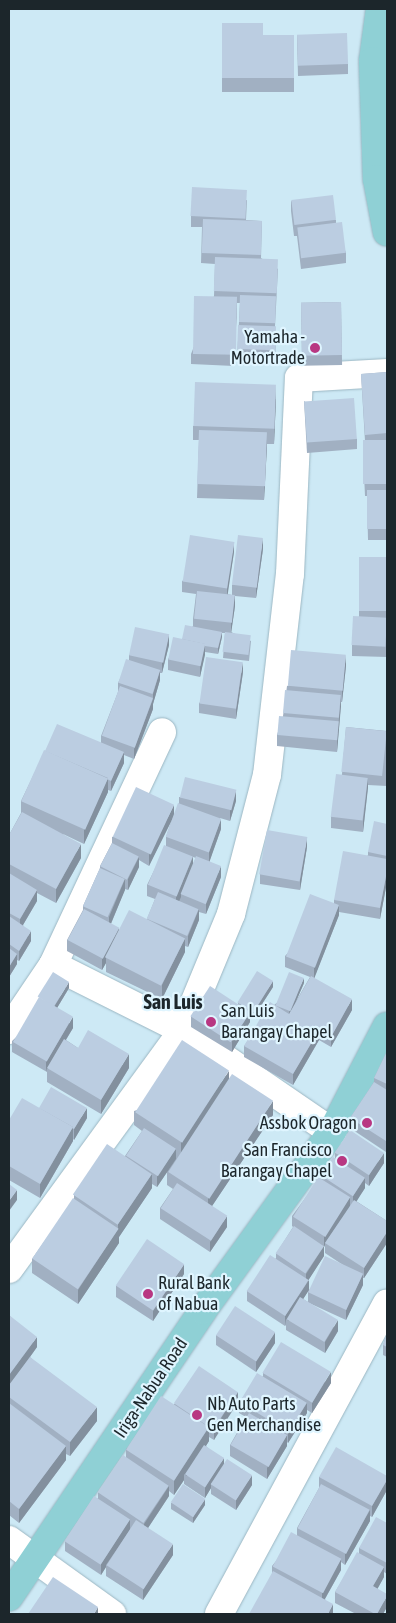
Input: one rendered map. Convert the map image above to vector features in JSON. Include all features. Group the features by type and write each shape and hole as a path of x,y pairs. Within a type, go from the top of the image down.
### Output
{"main road":[{"path":"380,9 373,62 377,179 387,232"},
{"name":"Iriga-Nabua Road","path":"9,1597 203,1310 332,1132 387,1026"}],"street":[{"path":"9,1269 183,1030 231,914 266,775 290,574 299,378 387,374"},
{"path":"9,1030 52,964 162,732"},
{"path":"52,964 183,1030 332,1132"},
{"path":"219,1614 387,1303"},
{"path":"9,1540 112,1614"}],"building":[{"path":"222,23 263,23 263,35 294,35 294,78 222,78"},
{"path":"347,33 348,64 298,66 297,35"},
{"path":"192,187 247,190 245,219 190,216"},
{"path":"333,195 336,220 294,225 291,200"},
{"path":"203,219 262,221 261,255 202,253"},
{"path":"342,222 346,253 301,258 297,227"},
{"path":"215,257 278,259 277,293 214,291"},
{"path":"240,295 276,296 275,323 239,322"},
{"path":"194,296 237,297 236,355 193,354"},
{"path":"341,302 342,355 302,356 301,303"},
{"path":"238,325 276,326 275,350 237,349"},
{"path":"387,372 387,433 365,435 361,374"},
{"path":"195,382 276,385 274,429 193,426"},
{"path":"354,398 357,439 307,442 304,401"},
{"path":"199,430 267,432 265,486 197,484"},
{"path":"363,440 387,440 387,484 363,484"},
{"path":"367,490 387,490 387,529 367,529"},
{"path":"190,535 234,542 227,588 183,581"},
{"path":"238,535 263,538 257,588 232,585"},
{"path":"359,557 387,557 387,611 359,611"},
{"path":"197,591 235,595 232,623 194,619"},
{"path":"353,616 387,618 385,647 351,645"},
{"path":"185,625 222,632 218,648 182,639"},
{"path":"135,627 169,634 163,663 129,655"},
{"path":"225,632 251,635 248,655 223,652"},
{"path":"173,637 205,644 200,666 168,659"},
{"path":"291,650 346,655 343,691 288,686"},
{"path":"206,657 243,662 236,709 199,704"},
{"path":"126,659 160,670 153,694 118,683"},
{"path":"120,686 153,698 135,748 102,736"},
{"path":"285,690 341,695 339,718 283,713"},
{"path":"279,716 339,721 337,740 277,735"},
{"path":"57,724 124,752 111,781 45,751"},
{"path":"346,727 387,731 382,776 341,772"},
{"path":"44,750 108,778 85,830 21,801"},
{"path":"336,774 368,778 363,821 331,817"},
{"path":"185,777 236,790 231,810 180,797"},
{"path":"136,787 174,805 151,855 113,837"},
{"path":"178,803 221,819 209,853 166,837"},
{"path":"22,812 81,844 56,889 9,864 9,835"},
{"path":"374,821 387,824 387,856 368,852"},
{"path":"267,830 307,837 300,881 259,874"},
{"path":"112,843 139,857 127,880 100,866"},
{"path":"164,845 193,857 177,896 148,885"},
{"path":"343,851 387,859 387,871 380,908 334,900"},
{"path":"196,856 221,866 206,904 181,894"},
{"path":"100,868 125,879 108,917 83,906"},
{"path":"9,873 37,890 20,919 9,913"},
{"path":"158,892 199,909 187,936 147,919"},
{"path":"310,894 339,905 315,968 286,957"},
{"path":"84,909 119,928 103,959 68,940"},
{"path":"129,910 185,939 161,986 105,957"},
{"path":"9,916 31,931 19,951 9,944"},
{"path":"9,948 17,954 9,967"},
{"path":"257,971 273,981 254,1012 237,1002"},
{"path":"53,972 69,982 54,1007 38,997"},
{"path":"289,972 304,978 290,1011 276,1005"},
{"path":"311,976 352,999 331,1037 319,1030 293,1074 244,1046 270,1002 289,1014"},
{"path":"210,986 250,1012 231,1042 190,1016"},
{"path":"39,997 73,1016 47,1062 13,1042"},
{"path":"88,1030 129,1054 101,1100 47,1068 64,1039 78,1048"},
{"path":"182,1040 229,1070 182,1143 135,1112"},
{"path":"387,1051 387,1084 374,1078"},
{"path":"232,1074 273,1101 209,1199 168,1172"},
{"path":"374,1082 387,1090 386,1141 350,1118"},
{"path":"51,1087 87,1108 74,1129 39,1108"},
{"path":"22,1098 73,1127 40,1184 9,1166 9,1120"},
{"path":"144,1128 176,1149 158,1176 126,1156"},
{"path":"350,1130 384,1153 369,1175 335,1152"},
{"path":"107,1144 152,1174 118,1225 73,1195"},
{"path":"333,1157 365,1178 353,1196 321,1175"},
{"path":"318,1177 350,1197 325,1237 293,1217"},
{"path":"177,1183 227,1216 211,1241 161,1208"},
{"path":"9,1184 17,1190 9,1201"},
{"path":"73,1198 119,1229 78,1289 32,1259"},
{"path":"354,1200 387,1221 387,1232 364,1268 325,1243"},
{"path":"294,1226 324,1246 305,1273 276,1253"},
{"path":"147,1239 184,1264 153,1311 116,1285"},
{"path":"270,1255 309,1280 285,1316 247,1291"},
{"path":"325,1256 363,1274 346,1310 308,1292"},
{"path":"300,1297 338,1320 324,1342 287,1319"},
{"path":"235,1306 275,1332 256,1361 216,1335"},
{"path":"9,1315 37,1337 9,1375"},
{"path":"387,1334 387,1347 383,1345"},
{"path":"281,1342 331,1372 312,1403 262,1373"},
{"path":"30,1357 97,1407 70,1442 9,1397 9,1385"},
{"path":"199,1366 238,1392 213,1430 174,1403"},
{"path":"257,1373 307,1403 289,1432 239,1402"},
{"path":"161,1396 209,1427 174,1481 126,1450"},
{"path":"9,1403 66,1446 19,1509 9,1501"},
{"path":"249,1413 287,1435 269,1467 230,1445"},
{"path":"204,1445 224,1458 205,1487 185,1474"},
{"path":"336,1447 387,1476 387,1480 372,1506 319,1477"},
{"path":"123,1455 169,1486 143,1523 98,1492"},
{"path":"227,1459 252,1475 236,1500 211,1484"},
{"path":"183,1484 205,1499 193,1517 171,1502"},
{"path":"321,1484 370,1510 346,1554 298,1528"},
{"path":"94,1496 130,1519 101,1565 65,1541"},
{"path":"376,1517 387,1523 387,1563 359,1548"},
{"path":"136,1520 173,1544 143,1589 107,1565"},
{"path":"291,1532 341,1559 323,1593 273,1566"},
{"path":"357,1552 384,1567 373,1586 387,1594 377,1614 335,1592"},
{"path":"273,1571 333,1604 328,1614 249,1614"},
{"path":"53,1577 98,1607 94,1614 28,1614"}],"place":[{"name":"Yamaha - Motortrade","path":"315,348"},
{"name":"San Luis Barangay Chapel","path":"211,1022"},
{"name":"Assbok Oragon","path":"367,1123"},
{"name":"San Francisco Barangay Chapel","path":"342,1161"},
{"name":"Rural Bank of Nabua","path":"148,1294"},
{"name":"Nb Auto Parts Gen Merchandise","path":"197,1415"}],"district":[{"name":"San Luis","path":"173,1001"}]}
